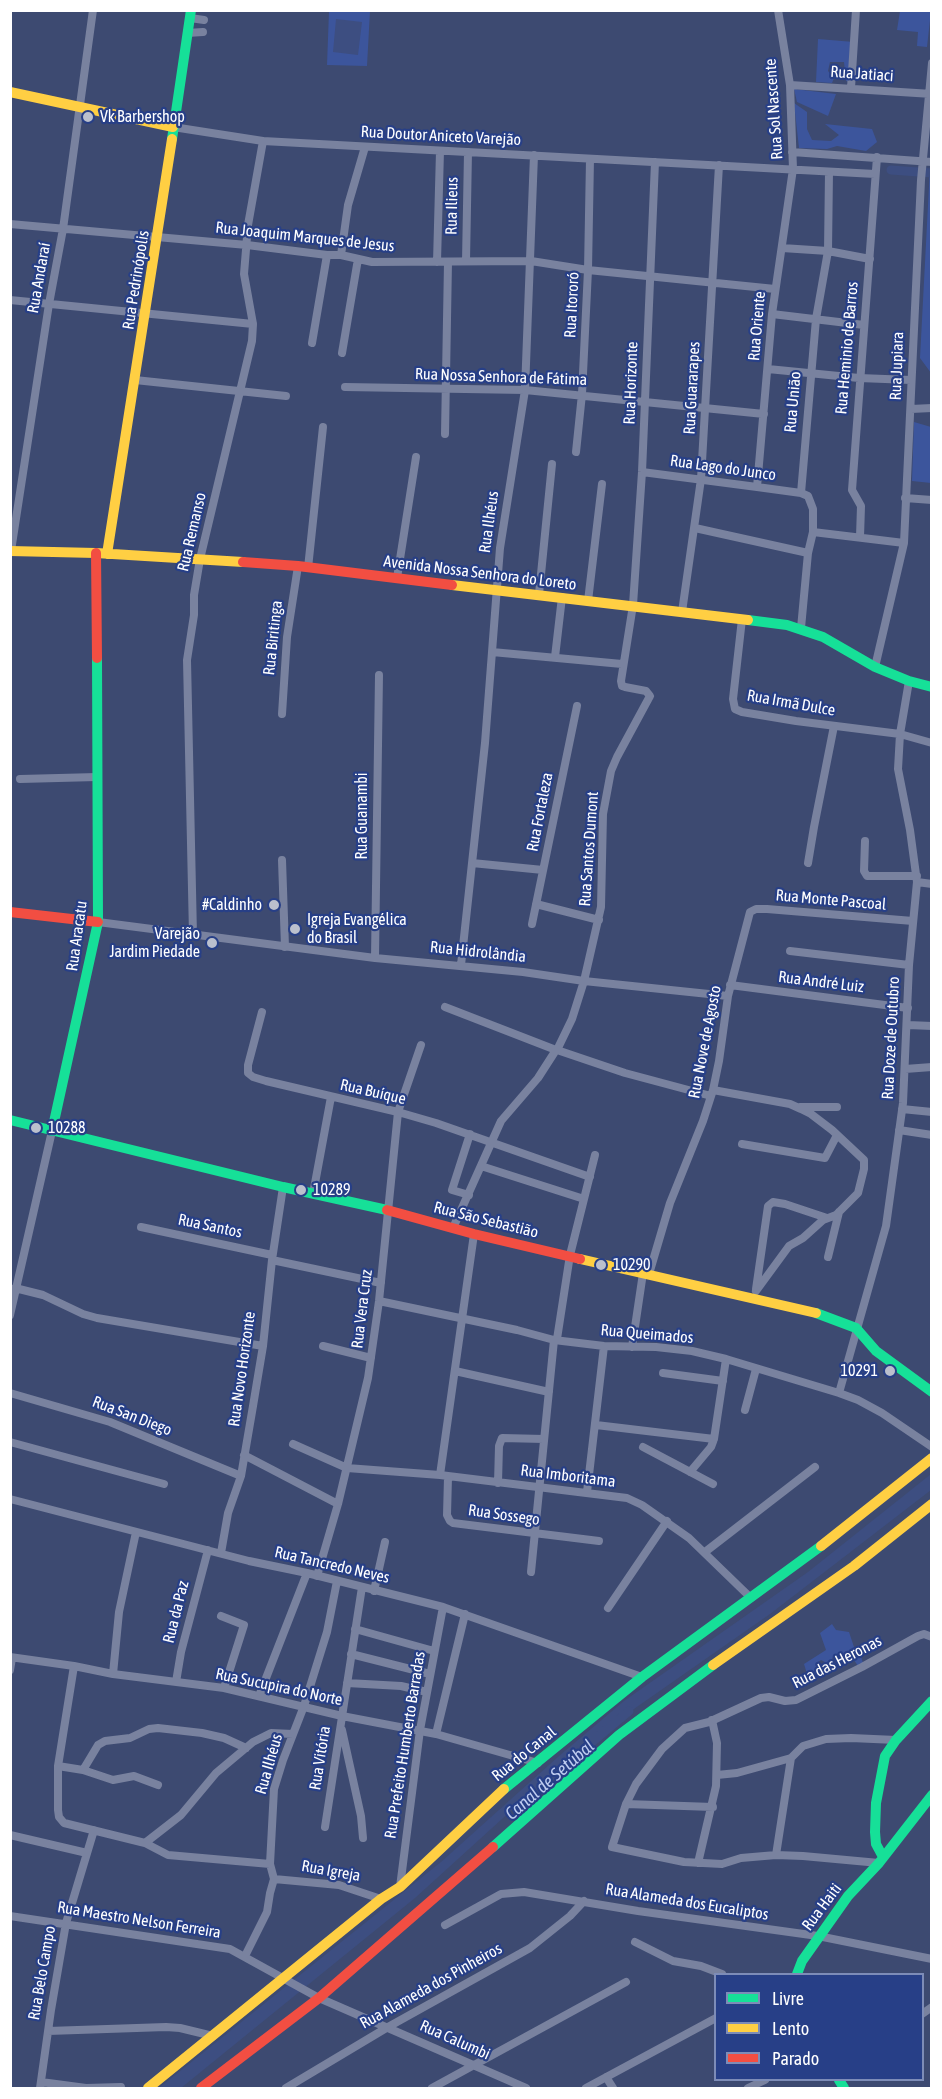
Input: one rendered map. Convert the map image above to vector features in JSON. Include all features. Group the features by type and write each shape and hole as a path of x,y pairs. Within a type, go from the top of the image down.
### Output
{"street":[{"name":"Rua Andaraí","path":"11,551 49,304 63,229 93,10"},
{"name":"Rua Sol Nascente","path":"778,10 790,85 793,161"},
{"path":"851,88 856,10"},
{"path":"190,14 204,20"},
{"name":"Rua Pedrinópolis","path":"102,554 146,313 190,14"},
{"path":"187,33 203,32"},
{"name":"Rua Jupiara","path":"875,667 904,543 921,180 925,164 932,63"},
{"name":"Rua Jatiaci","path":"790,85 930,94"},
{"name":"Rua Doutor Aniceto Varejão","path":"10,92 173,127 263,141 719,165 793,161 876,166"},
{"name":"Rua Remanso","path":"193,935 187,660 200,559 249,362 254,324 244,274 253,191 263,141"},
{"path":"341,255 348,205 365,147"},
{"path":"437,262 440,151"},
{"name":"Rua Ilieus","path":"466,261 468,153"},
{"name":"Rua Ilhéus","path":"461,965 500,548 525,390 534,156"},
{"name":"Rua Itororó","path":"576,452 582,394 588,270 590,159"},
{"name":"Rua Doutor Aniceto Varejão","path":"793,161 829,172 876,166 925,164"},
{"name":"Rua Oriente","path":"757,487 772,314 793,161"},
{"name":"Rua Horizonte","path":"621,681 633,605 642,472 655,162"},
{"name":"Rua Guararapes","path":"682,612 701,479 719,165"},
{"name":"Rua Heminio de Barros","path":"860,537 861,506 852,490 876,166"},
{"name":"Rua União","path":"801,628 808,553 813,532 811,501 808,496 801,493 816,319 828,251 829,172"},
{"name":"Rua Joaquim Marques de Jesus","path":"10,224 247,245 341,255 386,263 531,261 588,270 775,289"},
{"path":"782,248 828,251 870,259"},
{"path":"312,344 327,255"},
{"path":"342,353 358,259"},
{"path":"445,434 448,262"},
{"path":"10,300 254,324"},
{"path":"772,314 864,325"},
{"path":"768,369 859,378 911,380"},
{"path":"135,380 286,396"},
{"name":"Rua Nossa Senhora de Fátima","path":"345,387 525,390 764,414"},
{"path":"910,409 932,408"},
{"name":"Rua Biritinga","path":"282,714 287,637 303,567 323,427"},
{"path":"397,578 416,457"},
{"path":"539,594 552,465"},
{"name":"Rua Lago do Junco","path":"642,472 801,493"},
{"path":"588,601 602,484"},
{"path":"905,498 932,500"},
{"path":"695,528 808,553"},
{"path":"813,532 904,543"},
{"name":"Avenida Nossa Senhora do Loreto","path":"11,551 200,559 303,567 742,619 801,628 875,667 909,681 932,687"},
{"name":"Rua Aracatu","path":"10,1315 98,922 97,777 102,554"},
{"path":"555,657 562,597"},
{"name":"Rua Irmã Dulce","path":"742,619 733,699 735,709 834,726 900,734 932,743"},
{"path":"492,652 622,664"},
{"name":"Rua Guanambi","path":"375,958 379,675"},
{"name":"Rua Santos Dumont","path":"453,1228 506,1114 538,1078 556,1050 572,1019 584,981 601,907 603,814 609,779 617,757 650,696 646,691 625,687 621,681"},
{"name":"Rua Doze de Outubro","path":"839,1393 883,1237 902,1109 908,1025 909,964 917,879 898,769 900,734 909,681"},
{"name":"Rua Fortaleza","path":"532,924 577,706"},
{"path":"808,863 834,726"},
{"path":"20,779 97,777"},
{"path":"865,840 864,871 867,876 917,879 932,884"},
{"path":"282,860 285,947"},
{"path":"472,863 543,870"},
{"path":"536,904 599,920"},
{"name":"Rua Monte Pascoal","path":"748,915 756,909 913,921"},
{"name":"Rua Hidrolândia","path":"10,912 375,958 461,965 728,996"},
{"name":"Rua Nove de Agosto","path":"632,1347 646,1273 712,1093 730,985 748,915"},
{"path":"790,951 909,964"},
{"name":"Rua André Luiz","path":"730,985 908,1008"},
{"path":"445,1007 556,1050 625,1073 712,1093 790,1104 811,1114 864,1160 858,1192 839,1212 789,1246 755,1295"},
{"name":"Rua Buíque","path":"262,1012 248,1073 266,1081 398,1112 470,1134 590,1177"},
{"path":"908,1025 932,1026"},
{"name":"Rua Vera Cruz","path":"317,1576 347,1468 371,1358 398,1112 421,1045"},
{"path":"905,1069 932,1067"},
{"path":"313,1194 331,1097"},
{"path":"797,1107 837,1107"},
{"path":"902,1109 932,1112"},
{"name":"Rua São Sebastião","path":"10,1120 313,1194 389,1210 474,1234 755,1295 826,1316 856,1328 876,1351 932,1392"},
{"path":"899,1130 932,1135"},
{"path":"469,1195 452,1190 470,1134"},
{"path":"742,1144 825,1158 837,1135"},
{"path":"531,1572 556,1340 570,1255 595,1155"},
{"path":"481,1166 584,1199"},
{"name":"Rua Novo Horizonte","path":"221,1553 228,1513 241,1476 284,1187"},
{"path":"755,1295 767,1208 771,1203 777,1202 827,1218"},
{"path":"828,1257 839,1212"},
{"name":"Rua Santos","path":"141,1227 381,1283"},
{"path":"444,1476 455,1371 474,1234"},
{"path":"15,1288 43,1295 96,1318 262,1346"},
{"name":"Rua Queimados","path":"379,1301 556,1340 604,1346 692,1351 726,1359 839,1393 882,1413 932,1447"},
{"path":"323,1346 371,1358"},
{"path":"587,1492 604,1346"},
{"path":"690,1472 711,1447 714,1439 726,1359"},
{"path":"746,1410 756,1369"},
{"path":"455,1371 549,1392"},
{"path":"663,1373 723,1381"},
{"name":"Rua San Diego","path":"10,1393 110,1422 241,1476"},
{"path":"596,1425 714,1439"},
{"path":"498,1483 499,1446 502,1438 544,1439"},
{"path":"10,1442 164,1484"},
{"name":"Rua Imboritama","path":"293,1444 347,1468 444,1476 627,1498 667,1521 705,1552 751,1598"},
{"path":"643,1448 713,1484"},
{"path":"244,1455 338,1504"},
{"name":"Rua do Canal","path":"148,2088 287,1980 381,1899 400,1887 505,1788 642,1677 848,1526 932,1458"},
{"path":"705,1552 815,1467"},
{"name":"Rua Sossego","path":"444,1476 447,1515 450,1521 599,1541"},
{"name":"Rua Tancredo Neves","path":"10,1498 249,1561 443,1607 642,1677"},
{"path":"201,2088 320,1998 619,1735 684,1685 854,1566 932,1504"},
{"path":"608,1608 667,1521"},
{"path":"113,1674 120,1612 136,1532"},
{"path":"374,1591 386,1542"},
{"name":"Rua da Paz","path":"176,1682 181,1652 208,1550"},
{"path":"259,1696 307,1573"},
{"name":"Rua Ilhéus","path":"244,1956 265,1919 274,1879 270,1864 274,1789 304,1706 327,1632 337,1581"},
{"name":"Rua Vitória","path":"325,1827 362,1587"},
{"name":"Rua Prefeito Humberto Barradas","path":"400,1887 420,1730 443,1607"},
{"name":"Rua Prefeito Humberto Barradas","path":"436,1734 465,1614"},
{"path":"221,1616 244,1625 224,1688"},
{"path":"355,1629 434,1651"},
{"name":"Rua das Heronas","path":"698,1863 656,1858 612,1847 626,1804 636,1784 670,1740 685,1728 712,1720 764,1697 785,1701 796,1700 918,1636 924,1634 932,1637"},
{"path":"351,1654 430,1674"},
{"path":"10,1670 11,1657"},
{"name":"Rua Sucupira do Norte","path":"11,1657 113,1674 224,1688 304,1706 341,1720 420,1730 538,1763"},
{"path":"74,1666 58,1766 57,1810 64,1823 145,1844 168,1855 270,1864"},
{"path":"347,1683 401,1686 427,1692"},
{"path":"712,1720 717,1743 717,1775 713,1807 698,1863 722,1864 741,1858 776,1855 881,1860 875,1840 876,1803 885,1756 896,1740 932,1701"},
{"path":"341,1720 361,1816 363,1838"},
{"path":"82,1770 98,1745 105,1741 130,1737 149,1729 202,1733 224,1738 246,1748"},
{"path":"145,1844 181,1815 216,1773 246,1748 267,1733 293,1734"},
{"path":"717,1775 737,1773 791,1758 803,1746 826,1739 896,1740"},
{"path":"776,1855 791,1758"},
{"path":"58,1766 82,1770 113,1780 134,1776 158,1785"},
{"name":"Rua Haiti","path":"797,1973 802,1960 848,1896 881,1860 932,1795"},
{"path":"626,1804 713,1807"},
{"name":"Rua Belo Campo","path":"41,2085 66,1923 94,1830"},
{"path":"10,1835 87,1854"},
{"name":"Rua Igreja","path":"274,1879 339,1885 381,1899"},
{"name":"Rua Alameda dos Eucaliptos","path":"445,1925 501,1894 536,1893 638,1911 818,1936 932,1959"},
{"name":"Rua Alameda dos Pinheiros","path":"286,2088 388,2027 530,1948 570,1916 584,1901"},
{"name":"Rua Maestro Nelson Ferreira","path":"10,1916 217,1946 244,1956 307,1991"},
{"path":"636,1942 673,1961 701,1966 719,1973"},
{"path":"432,2088 626,1982"},
{"name":"Rua Calumbi","path":"307,1991 526,2088"},
{"path":"586,2088 714,2020"},
{"path":"48,2031 166,2027 213,2036"},
{"path":"606,2077 613,2088"},
{"path":"41,2085 86,2088 121,2087"}],"shaded area":[{"path":"329,11 370,11 367,66 327,65"},
{"path":"900,11 931,11 927,47 917,46 918,32 897,30"},
{"path":"336,19 362,22 358,55 333,52"},
{"path":"818,39 854,42 849,82 846,81 844,62 830,62 828,71 834,78 832,83 816,82"},
{"path":"794,89 836,94 828,116 797,102"},
{"path":"794,103 807,112 807,129 812,140 831,141 839,135 825,124 872,129 877,142 866,151 837,146 827,149 799,148"},
{"path":"930,167 932,168 931,373 920,358"},
{"path":"914,422 931,427 931,483 912,481"},
{"path":"931,1474 931,1490 770,1614 621,1718 524,1799 415,1898 181,2088 159,2088 441,1862 624,1701 808,1572"},
{"path":"832,1624 836,1630 849,1632 855,1650 859,1650 863,1663 858,1666 850,1654 840,1658 837,1654 832,1658 837,1669 825,1671 823,1667 825,1662 821,1660 817,1663 820,1676 808,1677 804,1664 826,1650 820,1633"}],"waterway":[{"path":"891,170 932,173"},
{"name":"Canal de Setúbal","path":"518,1804 629,1711"}],"traffic: fast":[{"path":"172,139 191,10"},
{"path":"748,620 787,625 823,637 875,667 909,681 932,687"},
{"path":"52,1131 98,922 97,658"},
{"path":"10,1120 387,1210"},
{"path":"816,1313 856,1328 876,1351 932,1392"},
{"path":"504,1789 642,1677 821,1546"},
{"path":"493,1847 619,1735 713,1665"},
{"path":"883,1857 876,1844 875,1832 876,1803 885,1756 896,1740 932,1701"},
{"path":"797,1973 802,1961 848,1896 879,1863 932,1795"},
{"path":"840,2081 844,2088"}],"traffic: slow":[{"path":"10,92 173,127"},
{"path":"107,554 172,139"},
{"path":"10,551 96,553 243,562"},
{"path":"452,585 748,620"},
{"path":"580,1259 816,1313"},
{"path":"821,1546 932,1458"},
{"path":"713,1665 854,1566 932,1504"},
{"path":"148,2088 381,1899 400,1887 504,1789"}],"traffic: jam":[{"path":"96,553 97,658"},
{"path":"243,562 298,566 452,585"},
{"path":"10,912 98,922"},
{"path":"387,1210 474,1234 580,1259"},
{"path":"201,2088 319,1998 493,1847"}],"place":[{"name":"Vk Barbershop","path":"88,117"},
{"name":"#Caldinho","path":"274,905"},
{"name":"Igreja Evangélica do Brasil","path":"295,929"},
{"name":"Varejão Jardim Piedade","path":"212,943"},
{"name":"10288","path":"36,1128"},
{"name":"10289","path":"301,1190"},
{"name":"10290","path":"601,1265"},
{"name":"10291","path":"890,1371"}]}
